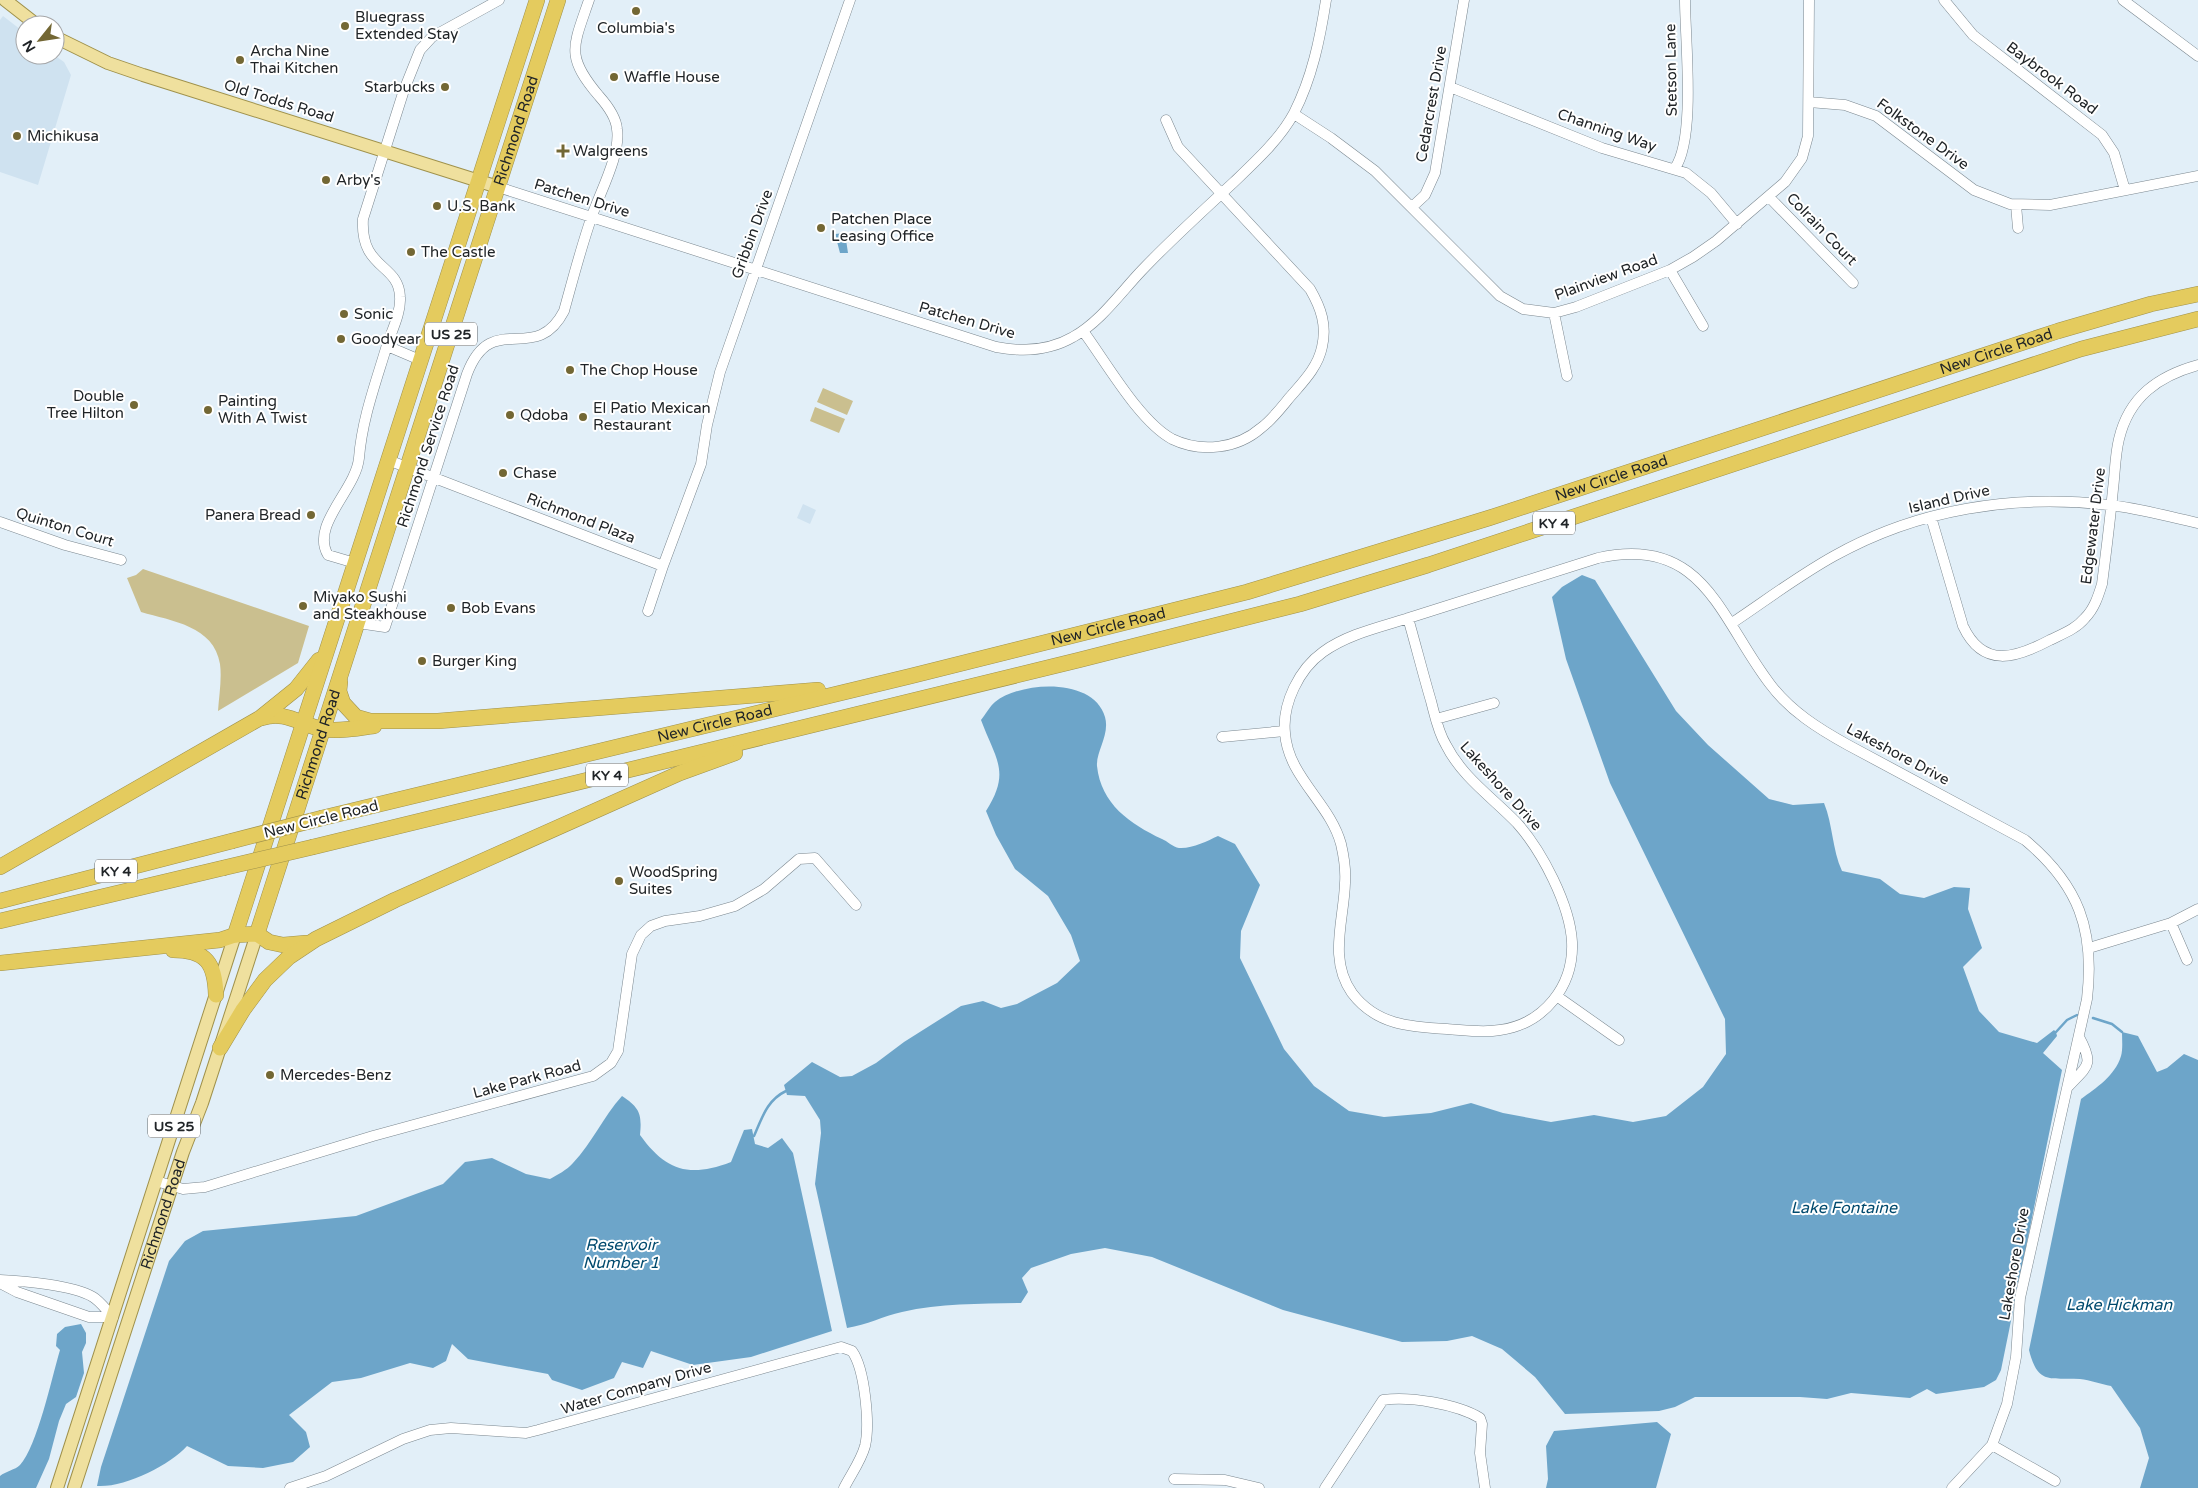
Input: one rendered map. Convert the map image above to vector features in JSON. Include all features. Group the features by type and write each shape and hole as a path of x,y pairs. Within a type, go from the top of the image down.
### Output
{"highway":[{"name":"Richmond Road","path":"235,935 537,0"},
{"name":"Richmond Road","path":"257,934 558,0"},
{"name":"New Circle Road","path":"0,900 322,818 1131,622 1343,564 2058,331 2151,304 2198,294"},
{"name":"New Circle Road","path":"0,921 313,847 1300,604 1428,565 2082,349 2198,318"},
{"path":"0,867 260,718 304,680 329,644"},
{"path":"343,668 339,691 340,697 356,717 370,720 427,721"},
{"path":"260,718 270,715 285,716 303,724 323,729 809,692 911,676"},
{"path":"220,1048 242,1010 265,980 289,957 311,942 395,900 680,773 749,749 902,703"},
{"path":"0,963 220,940 235,935 257,934 269,942 283,945 311,942"},
{"path":"127,950 180,950 197,954 212,965 216,975 216,995"}],"main road":[{"path":"5,0 24,15"},
{"name":"Old Todds Road","path":"65,41 113,65 498,187"},
{"name":"Richmond Road","path":"74,1488 172,1186 257,934"},
{"name":"Richmond Road","path":"57,1488 235,935"},
{"path":"113,1316 128,1322"}],"street":[{"path":"355,563 328,555 323,541 331,515 357,471 362,428 400,305 400,291 392,275 368,253 362,232 368,202 386,151 404,90 420,50 432,37 500,0"},
{"name":"Richmond Service Road","path":"358,623 385,627 467,374 476,354 491,342 507,338 533,339 551,330 564,310 592,216 610,169 618,130 606,104 582,75 575,60 575,44 589,0"},
{"name":"Gribbin Drive","path":"663,566 696,481 716,386 850,0"},
{"name":"Patchen Drive","path":"498,187 1007,349 1042,348 1064,341 1083,331 1147,265 1265,151 1294,114 1312,70 1326,0"},
{"name":"Cedarcrest Drive","path":"1412,207 1425,195 1435,173 1464,0"},
{"name":"Stetson Lane","path":"1675,168 1683,154 1687,121 1685,0"},
{"name":"Plainview Road","path":"1294,114 1348,150 1412,207 1500,296 1523,309 1554,313 1576,307 1670,270 1693,257 1737,224 1792,175 1802,158 1808,136 1809,0"},
{"name":"Baybrook Road","path":"1944,0 1979,41 2102,135 2114,153 2125,190"},
{"path":"2123,0 2198,56"},
{"name":"Channing Way","path":"1450,88 1602,148 1675,168 1686,173 1704,187 1737,224"},
{"name":"Folkstone Drive","path":"1809,102 1845,105 1871,113 1974,190 1991,198 2016,205 2050,205 2198,176"},
{"path":"1083,331 1153,426 1174,440 1199,447 1214,448 1242,440 1264,426 1314,367 1322,348 1324,322 1321,308 1310,289 1178,147 1166,120"},
{"name":"Colrain Court","path":"1769,197 1853,283"},
{"path":"2016,205 2018,228"},
{"path":"1670,270 1703,326"},
{"path":"1554,313 1567,376"},
{"path":"387,346 420,360"},
{"name":"Edgewater Drive","path":"1931,517 1967,634 1986,652 2006,657 2024,654 2078,626 2092,610 2102,584 2119,439 2126,419 2137,401 2162,379 2177,371 2198,365"},
{"name":"Richmond Plaza","path":"388,460 663,566"},
{"name":"Island Drive","path":"1732,623 1834,556 1894,528 1966,508 2003,502 2060,501 2111,505 2198,523"},
{"name":"Quinton Court","path":"0,522 65,546 120,560"},
{"name":"Lakeshore Drive","path":"1408,618 1445,745 1467,774 1517,824 1540,856 1568,918 1572,941 1569,968 1558,997 1533,1018 1513,1028 1493,1031 1411,1027 1381,1019 1360,1002 1345,979 1339,960 1339,938 1346,884 1340,840 1328,816 1294,766 1284,731 1285,718 1296,684 1320,653 1346,639 1408,618 1598,558 1630,554 1668,561 1688,572 1710,591 1770,684 1807,719 1848,745 2005,828 2038,851 2069,890 2082,920 2089,948 2090,974 2087,1000 2079,1037 2075,1046 2020,1298 2016,1357 2007,1404 1992,1445 1952,1488"},
{"path":"648,611 663,566"},
{"path":"1436,719 1494,703"},
{"path":"1222,737 1284,731"},
{"name":"Lake Park Road","path":"156,1181 183,1189 205,1186 373,1136 593,1076 611,1063 618,1051 632,954 641,935 650,926 665,920 700,916 735,906 764,889 799,859 815,858 856,905"},
{"path":"2089,948 2171,924 2198,909"},
{"path":"2171,924 2187,960"},
{"path":"1558,997 1620,1040"},
{"path":"2067,1088 2083,1073 2087,1065 2089,1055 2079,1037"},
{"path":"0,1282 26,1281 60,1286 94,1297 113,1316"},
{"path":"0,1282 17,1292 89,1317 113,1316"},
{"name":"Water Company Drive","path":"290,1488 326,1476 403,1439 430,1430 451,1428 532,1432 821,1351 845,1347 855,1356 861,1369 866,1433 864,1448 844,1488"},
{"path":"1325,1488 1383,1400 1402,1397 1463,1410 1480,1418 1482,1424 1480,1453 1485,1488"},
{"path":"1992,1445 2055,1481"},
{"path":"1174,1479 1225,1480 1260,1488"}],"shaded area":[{"path":"3,16 15,25 15,65 65,64 71,75 38,185 0,172 0,20"},
{"path":"823,388 853,401 847,415 817,402"},
{"path":"815,407 845,419 839,433 810,421"},
{"path":"803,504 816,510 810,524 797,518"},
{"path":"143,569 309,626 298,663 218,711 221,670 216,651 201,633 190,627 141,612 127,578 136,575"}],"water":[{"path":"845,233 848,253 840,253 835,234"},
{"name":"Lake Fontaine","path":"1582,575 1595,580 1676,711 1708,745 1769,799 1793,805 1824,803 1842,871 1880,879 1900,894 1924,898 1954,887 1970,888 1968,909 1982,948 1963,967 1979,1011 1999,1032 2037,1043 2054,1030 2056,1032 2057,1036 2043,1053 2062,1070 2001,1370 1996,1380 1984,1387 1936,1394 1927,1389 1910,1398 1851,1393 1827,1399 1800,1397 1695,1397 1675,1407 1659,1411 1565,1414 1535,1377 1502,1349 1472,1336 1447,1341 1402,1342 1283,1310 1152,1257 1105,1248 1071,1254 1031,1268 1022,1278 1028,1292 1021,1303 917,1309 847,1328 815,1184 821,1133 820,1120 805,1096 787,1095 784,1085 812,1062 840,1077 852,1076 876,1063 904,1042 961,1006 983,1001 1001,1008 1017,1004 1057,983 1080,961 1071,935 1048,896 1015,869 996,835 986,811 994,798 999,776 996,756 981,720 995,702 1007,695 1022,690 1038,687 1072,689 1087,695 1098,704 1105,717 1106,724 1097,760 1104,791 1119,811 1139,827 1179,848 1194,846 1218,836 1235,844 1260,885 1241,931 1240,958 1284,1049 1314,1086 1349,1111 1384,1117 1431,1113 1471,1103 1503,1113 1551,1122 1594,1115 1633,1122 1666,1116 1703,1087 1726,1054 1725,1019 1610,783 1566,659 1552,597 1562,587"},
{"name":"Lake Hickman","path":"2122,1032 2138,1036 2157,1072 2167,1068 2184,1054 2198,1060 2198,1488 2140,1488 2149,1458 2140,1428 2111,1386 2084,1380 2047,1377 2037,1369 2029,1350 2081,1099 2104,1081 2114,1070 2122,1053"},
{"name":"Reservoir Number 1","path":"622,1096 633,1104 638,1112 641,1122 640,1135 659,1157 669,1164 680,1168 703,1170 731,1162 744,1130 752,1129 755,1144 768,1148 782,1138 793,1153 832,1331 751,1357 693,1365 651,1351 643,1368 622,1362 614,1378 582,1390 552,1380 548,1374 468,1359 452,1344 446,1361 433,1368 410,1363 361,1378 332,1382 289,1415 306,1432 310,1447 293,1462 263,1468 228,1466 187,1446 170,1461 146,1474 108,1486 97,1486 101,1467 169,1261 185,1241 203,1231 356,1216 443,1184 465,1162 492,1158 526,1174 550,1179 568,1168 580,1155"},
{"path":"81,1324 86,1333 86,1343 82,1352 84,1373 76,1397 66,1404 59,1421 49,1459 36,1488 0,1488 0,1476 20,1465 38,1428 60,1350 56,1346 57,1334 65,1327"},
{"path":"1657,1422 1671,1434 1656,1488 1546,1488 1548,1479 1546,1446 1554,1431"}],"waterway":[{"path":"2056,1032 2067,1020 2077,1015"},
{"path":"2093,1018 2112,1024 2122,1032"},
{"path":"754,1136 770,1104 786,1091"}],"place":[{"name":"Columbia's","path":"636,11"},
{"name":"Bluegrass Extended Stay","path":"345,26"},
{"name":"Archa Nine Thai Kitchen","path":"240,60"},
{"name":"Waffle House","path":"614,77"},
{"name":"Starbucks","path":"445,87"},
{"name":"Michikusa","path":"17,136"},
{"name":"Walgreens","path":"563,151"},
{"name":"Arby's","path":"326,180"},
{"name":"U.S. Bank","path":"437,206"},
{"name":"Patchen Place Leasing Office","path":"821,228"},
{"name":"The Castle","path":"411,252"},
{"name":"Sonic","path":"344,314"},
{"name":"Goodyear","path":"341,339"},
{"name":"The Chop House","path":"570,370"},
{"name":"Double Tree Hilton","path":"134,405"},
{"name":"Painting With A Twist","path":"208,410"},
{"name":"Qdoba","path":"510,415"},
{"name":"El Patio Mexican Restaurant","path":"583,417"},
{"name":"Chase","path":"503,473"},
{"name":"Panera Bread","path":"311,515"},
{"name":"Miyako Sushi and Steakhouse","path":"303,606"},
{"name":"Bob Evans","path":"451,608"},
{"name":"Burger King","path":"422,661"},
{"name":"WoodSpring Suites","path":"619,881"},
{"name":"Mercedes-Benz","path":"270,1075"}]}
